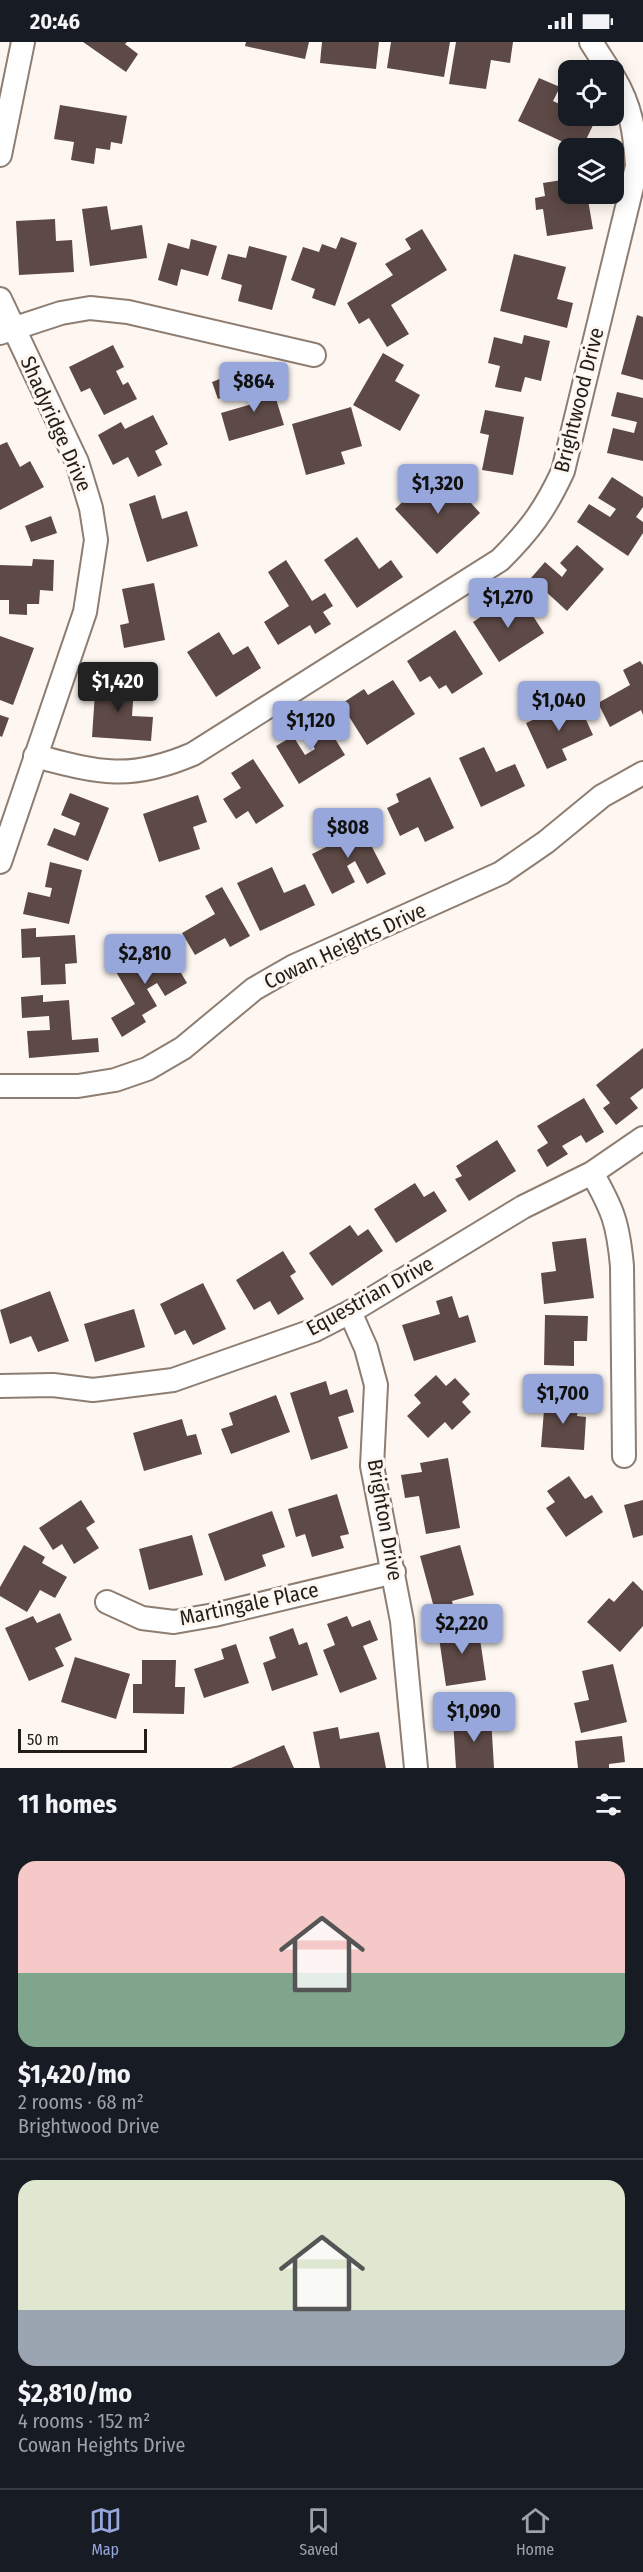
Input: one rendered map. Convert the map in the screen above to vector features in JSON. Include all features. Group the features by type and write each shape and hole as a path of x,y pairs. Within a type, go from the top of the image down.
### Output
{"street":[{"path":"0,155 23,42"},
{"path":"591,42 603,60"},
{"name":"Brightwood Drive","path":"35,756 96,772 133,772 163,767 194,754 500,560 531,529 563,471 637,166 635,130 624,95"},
{"name":"Shadyridge Drive","path":"0,299 6,331 77,462 92,508 96,540 85,612 0,862"},
{"path":"6,331 61,313 90,308 128,312 314,355"},
{"name":"Cowan Heights Drive","path":"0,1086 78,1086 115,1080 147,1069 183,1048 254,989 294,966 501,873 546,842 602,796 643,773"},
{"name":"Equestrian Drive","path":"0,1386 53,1385 93,1390 173,1380 315,1330 351,1312 469,1238 592,1173 643,1138"},
{"path":"592,1173 613,1211 620,1238 624,1456"},
{"name":"Brighton Drive","path":"351,1312 366,1348 376,1385 372,1466 376,1497 394,1572 402,1621 416,1768"},
{"name":"Martingale Place","path":"107,1602 142,1618 174,1622 214,1615 394,1572"}],"building":[{"path":"83,42 127,42 125,44 138,54 126,72"},
{"path":"246,42 309,42 305,59 245,46"},
{"path":"322,42 379,42 376,69 320,63"},
{"path":"391,42 450,42 444,77 387,68"},
{"path":"456,42 513,42 510,63 491,60 486,89 449,84"},
{"path":"539,78 558,86 553,101 558,103 558,126 593,126 587,138 558,140 518,121"},
{"path":"60,105 127,116 122,144 111,142 110,150 96,148 94,164 71,160 74,142 54,139"},
{"path":"558,181 558,204 589,204 593,229 547,236 543,209 536,210 535,198 545,196 543,183"},
{"path":"107,206 111,230 142,225 147,258 90,266 82,209"},
{"path":"55,219 56,241 72,240 74,272 19,275 16,221"},
{"path":"422,229 447,270 391,305 409,334 387,347 369,318 359,324 347,303 393,275 385,264 411,249 405,239"},
{"path":"341,237 357,243 335,306 312,298 315,289 291,280 303,247 319,252 322,244 336,249"},
{"path":"191,239 217,246 208,276 181,269 177,286 158,280 168,243 189,249"},
{"path":"249,246 287,256 272,310 238,301 242,285 221,279 228,254 246,258"},
{"path":"514,254 566,267 557,299 573,303 567,328 500,311"},
{"path":"637,315 643,317 643,380 621,374"},
{"path":"524,335 550,341 541,381 525,377 521,392 495,387 500,366 488,363 494,337 522,344"},
{"path":"113,345 124,367 116,371 123,385 128,382 137,399 104,415 90,388 81,392 69,367"},
{"path":"383,353 404,365 395,381 420,395 400,431 353,405"},
{"path":"230,375 237,391 218,399 212,382"},
{"path":"270,379 284,425 229,441 221,413 252,404 246,386"},
{"path":"617,392 643,398 643,461 607,453 613,428 634,433 637,422 611,416"},
{"path":"351,407 362,446 341,452 345,464 306,475 292,424"},
{"path":"485,410 524,417 513,475 482,470 489,435 480,433"},
{"path":"153,415 168,444 155,451 162,465 138,477 128,457 113,465 98,435 121,422 125,429"},
{"path":"7,442 20,467 30,461 44,487 0,510 0,445"},
{"path":"612,477 643,497 643,507 636,517 643,522 643,533 628,556 577,522 589,504 610,517 616,509 598,498"},
{"path":"422,483 438,499 454,484 480,513 437,554 395,509"},
{"path":"155,495 162,519 187,511 198,546 147,562 129,504"},
{"path":"51,516 57,533 31,542 25,526"},
{"path":"357,537 379,569 391,560 403,577 357,608 324,560"},
{"path":"577,545 604,569 567,611 531,578 545,562 562,577 567,570 560,563"},
{"path":"33,559 54,560 53,591 40,590 39,604 27,604 27,615 9,614 9,600 0,600 0,565 32,566"},
{"path":"286,560 312,601 325,593 333,606 323,612 331,624 315,634 310,625 278,645 264,622 289,606 268,572"},
{"path":"154,583 165,640 124,648 120,625 129,623 122,589"},
{"path":"522,599 544,633 499,662 473,622 494,608 498,614"},
{"path":"455,630 483,674 452,694 446,685 439,689 430,676 420,682 407,661"},
{"path":"219,632 233,655 248,646 261,668 216,697 187,652"},
{"path":"0,636 34,648 13,705 0,700"},
{"path":"640,661 643,665 643,715 641,710 610,727 598,703 630,685 623,670"},
{"path":"96,678 126,680 125,686 134,687 132,716 153,717 151,741 92,737"},
{"path":"393,680 415,714 367,745 341,704 364,689 368,695"},
{"path":"577,700 593,735 562,749 567,760 547,769 526,723"},
{"path":"0,715 9,718 2,737 0,736"},
{"path":"323,719 345,755 299,784 276,746 293,736 305,755 315,749 304,731"},
{"path":"484,747 496,772 515,764 525,786 481,807 459,758"},
{"path":"253,759 284,806 256,824 248,811 236,819 223,799 241,788 231,773"},
{"path":"430,777 454,828 425,842 418,827 400,836 387,808 399,802 396,794"},
{"path":"70,793 109,808 88,861 47,845 54,828 75,836 80,823 61,815"},
{"path":"198,795 207,822 193,827 200,849 159,862 143,814"},
{"path":"359,822 386,874 367,884 355,861 347,866 355,882 332,894 312,854 332,844 329,837"},
{"path":"50,862 82,870 69,924 23,914 28,892 50,897 52,888 45,887"},
{"path":"272,867 284,893 305,884 315,905 260,931 237,883"},
{"path":"222,887 250,936 230,947 225,938 195,955 182,933 215,914 205,896"},
{"path":"36,928 36,937 75,935 77,963 65,964 66,984 41,985 40,957 22,958 21,929"},
{"path":"165,946 187,983 165,996 157,983 147,989 157,1006 142,1015 146,1022 122,1037 111,1018 135,1004 112,965 134,952 139,961"},
{"path":"43,995 43,1002 69,1000 72,1040 98,1038 99,1052 29,1058 27,1031 50,1030 49,1016 22,1018 21,997"},
{"path":"643,1048 643,1088 630,1098 638,1108 616,1125 603,1108 610,1103 596,1085"},
{"path":"584,1098 604,1132 586,1143 581,1135 562,1146 568,1154 547,1167 537,1150 548,1143 537,1126"},
{"path":"497,1140 516,1171 469,1201 455,1179 462,1176 456,1166"},
{"path":"415,1183 424,1197 434,1191 447,1211 396,1243 374,1209"},
{"path":"350,1225 358,1236 368,1229 383,1251 332,1286 309,1253"},
{"path":"586,1238 594,1298 544,1304 541,1273 556,1271 552,1242"},
{"path":"283,1251 296,1272 290,1276 304,1299 278,1315 270,1301 254,1310 236,1280"},
{"path":"203,1283 226,1329 193,1345 185,1330 175,1335 160,1304"},
{"path":"50,1291 69,1341 38,1352 31,1336 10,1344 0,1310"},
{"path":"452,1296 459,1318 468,1315 476,1342 414,1361 402,1325 440,1314 436,1301"},
{"path":"134,1309 145,1347 95,1362 84,1324"},
{"path":"545,1315 588,1316 587,1341 574,1341 574,1366 544,1365"},
{"path":"436,1375 446,1386 455,1378 470,1394 462,1402 471,1412 452,1430 445,1422 428,1438 407,1416 421,1403 414,1395"},
{"path":"326,1381 330,1395 347,1389 354,1412 338,1417 348,1448 311,1460 290,1393"},
{"path":"276,1395 290,1432 231,1454 221,1429 233,1425 229,1413"},
{"path":"545,1398 579,1401 577,1416 586,1417 584,1450 541,1447"},
{"path":"182,1419 187,1436 196,1434 202,1454 144,1471 133,1433"},
{"path":"448,1458 460,1528 426,1534 419,1496 405,1498 401,1475 422,1472 420,1463"},
{"path":"569,1476 585,1499 592,1495 603,1512 566,1537 546,1508 555,1502 547,1491"},
{"path":"337,1494 349,1534 340,1536 344,1548 312,1557 305,1534 296,1537 288,1509"},
{"path":"81,1500 95,1522 86,1528 99,1548 74,1564 62,1544 53,1550 39,1528"},
{"path":"643,1500 643,1535 633,1538 624,1505"},
{"path":"272,1511 285,1547 262,1555 266,1566 225,1581 208,1534"},
{"path":"192,1535 203,1575 149,1590 139,1549"},
{"path":"24,1545 45,1557 42,1563 67,1577 55,1598 40,1590 27,1612 0,1596 0,1587"},
{"path":"460,1545 474,1595 452,1601 454,1610 436,1615 420,1556"},
{"path":"633,1581 643,1591 643,1626 620,1652 587,1622 609,1598 614,1602"},
{"path":"60,1613 72,1640 55,1648 64,1666 29,1681 5,1628 33,1616 37,1623"},
{"path":"347,1616 352,1627 370,1620 378,1640 363,1646 377,1679 340,1693 323,1650 335,1645 327,1624"},
{"path":"478,1625 486,1680 446,1686 438,1631"},
{"path":"293,1628 299,1645 307,1642 318,1675 272,1691 263,1663 276,1658 269,1637"},
{"path":"236,1644 249,1683 204,1698 194,1669 224,1659 221,1649"},
{"path":"75,1657 130,1674 116,1719 61,1702"},
{"path":"142,1660 176,1660 175,1687 185,1687 184,1714 133,1713 133,1684 142,1684"},
{"path":"613,1664 627,1722 581,1733 574,1703 589,1700 582,1671"},
{"path":"491,1717 494,1768 456,1768 453,1720"},
{"path":"338,1727 340,1739 379,1732 386,1768 320,1768 313,1732"},
{"path":"622,1736 625,1762 609,1764 609,1768 578,1768 575,1741"},
{"path":"284,1745 294,1768 231,1768"}]}
